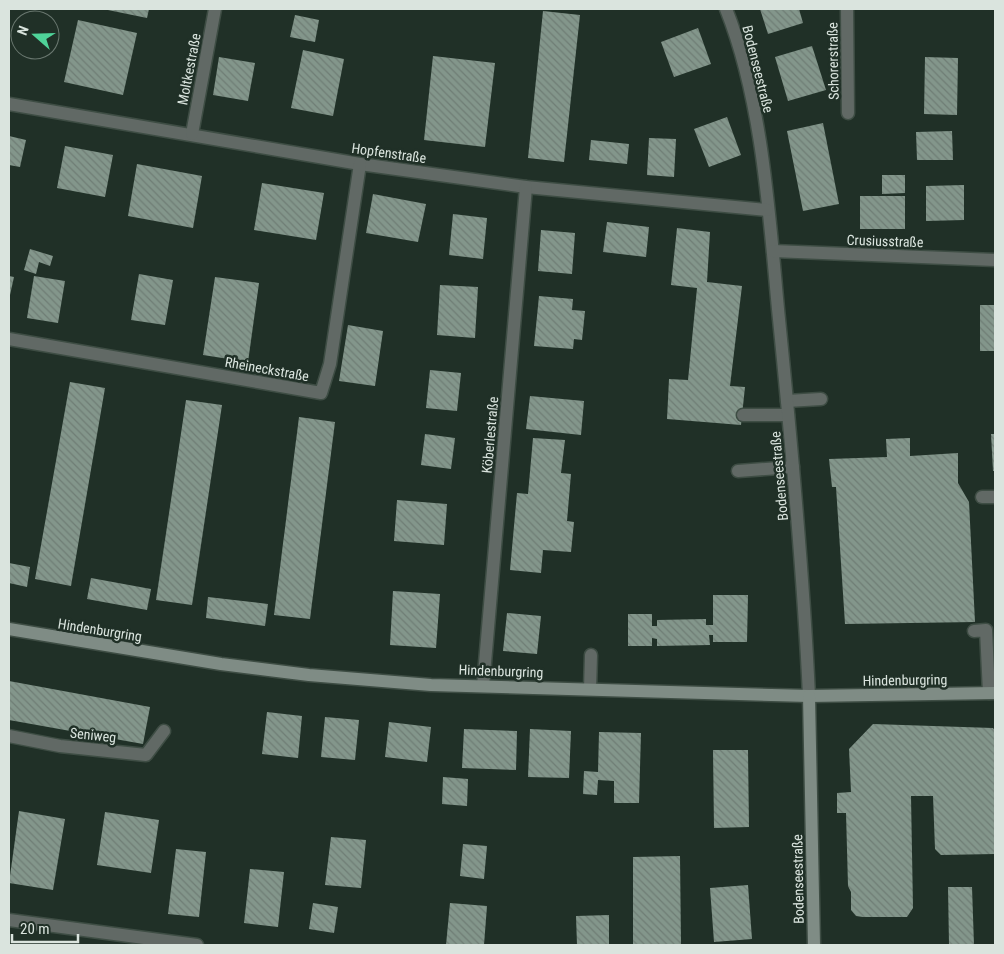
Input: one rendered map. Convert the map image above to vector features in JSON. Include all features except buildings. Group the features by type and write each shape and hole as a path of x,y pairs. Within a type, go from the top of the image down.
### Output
{"main road":[{"name":"Hindenburgring","path":"9,629 129,650 309,675 431,685 809,696 992,693"},
{"name":"Bodenseestraße","path":"809,696 814,945"}],"street":[{"name":"Moltkestraße","path":"192,134 215,9"},
{"name":"Bodenseestraße","path":"726,9 746,69 757,130 773,251 804,578 809,696"},
{"name":"Schorerstraße","path":"847,9 848,113"},
{"name":"Hopfenstraße","path":"9,104 360,164 526,187 768,210"},
{"name":"Rheineckstraße","path":"9,338 321,393 330,364 360,164"},
{"name":"Köberlestraße","path":"484,686 526,187"},
{"name":"Crusiusstraße","path":"773,251 995,260"},
{"path":"787,401 821,400"},
{"path":"743,415 788,416"},
{"path":"738,472 793,467"},
{"path":"982,497 995,497"},
{"path":"974,631 986,630 992,693"},
{"path":"590,689 591,655"},
{"name":"Seniweg","path":"9,736 60,746 146,755 164,731"},
{"path":"9,920 197,945"}]}
